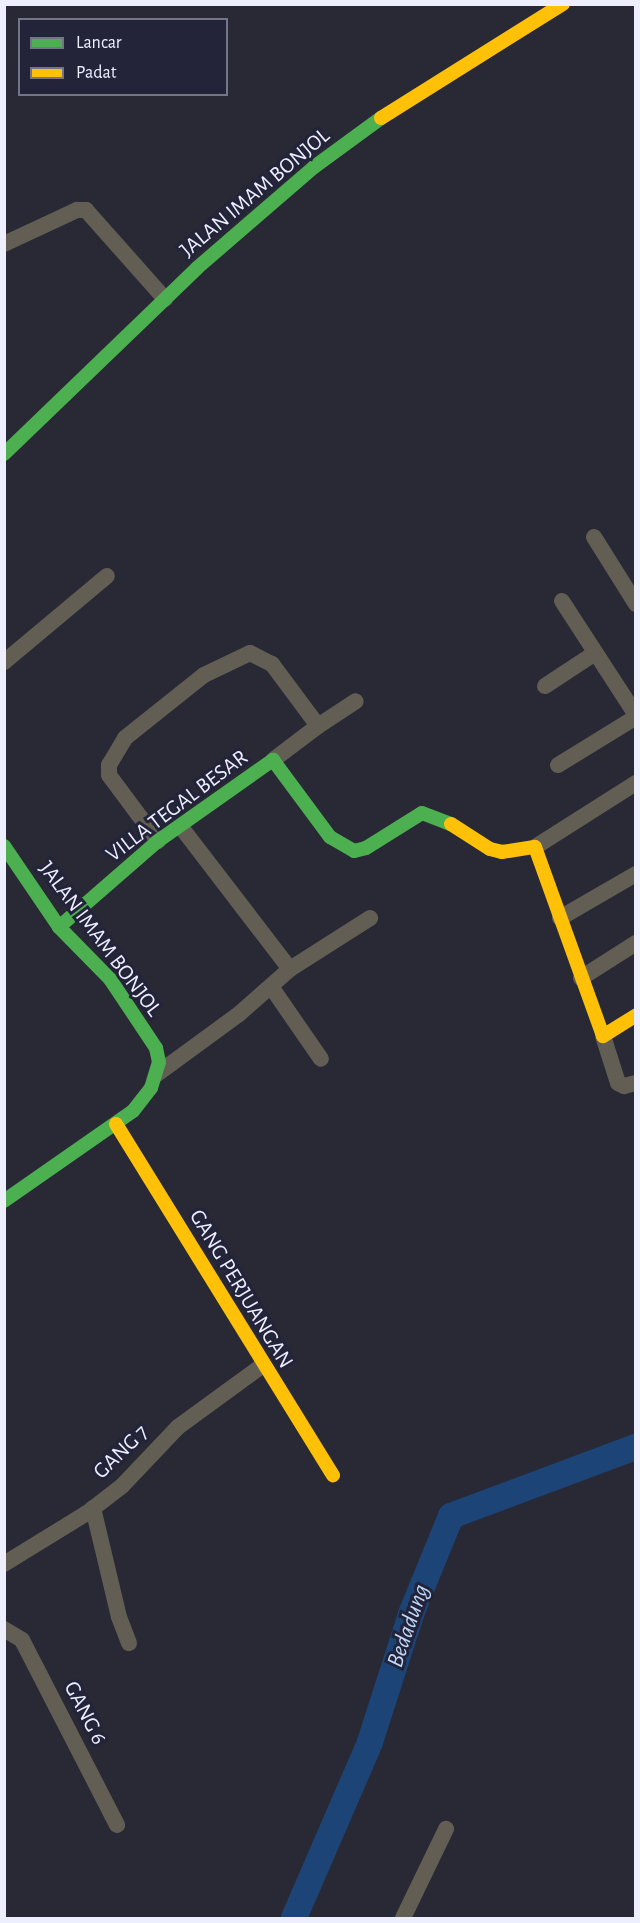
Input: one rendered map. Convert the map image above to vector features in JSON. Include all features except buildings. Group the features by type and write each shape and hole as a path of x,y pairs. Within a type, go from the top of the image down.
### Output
{"street":[{"name":"JALAN IMAM BONJOL","path":"4,453 266,206 379,119 563,4"},
{"path":"4,244 77,210 86,210 165,299"},
{"path":"594,537 636,604"},
{"path":"4,662 107,576"},
{"path":"558,765 636,716 562,601"},
{"path":"158,841 109,775 109,765 125,738 204,675 237,657 250,653 260,657 272,664 318,726"},
{"path":"545,686 595,653"},
{"path":"273,760 356,701"},
{"name":"VILLA TEGAL BESAR","path":"59,927 158,841 273,760 330,837 354,851 366,848 422,813 441,817 490,849 502,852 534,847"},
{"path":"636,783 534,847 618,1083 624,1086 636,1083"},
{"path":"181,827 290,969"},
{"name":"JALAN IMAM BONJOL","path":"4,846 59,927 110,979 156,1048 157,1074"},
{"path":"560,918 636,874"},
{"path":"4,1201 142,1104 157,1074 272,988 290,969 370,918"},
{"path":"581,978 636,943"},
{"path":"272,988 321,1059"},
{"path":"603,1036 636,1015"},
{"name":"GANG PERJUANGAN","path":"116,1124 333,1475"},
{"name":"GANG 7","path":"4,1563 93,1508 146,1463 178,1427 263,1365"},
{"path":"93,1508 113,1596 129,1643"},
{"name":"GANG 6","path":"4,1629 21,1640 117,1825"},
{"path":"403,1918 446,1829"}],"waterway":[{"name":"Bedadung","path":"294,1918 370,1742 411,1614 451,1516 636,1447"}],"traffic: fast":[{"path":"4,454 197,268 314,167 381,118"},
{"path":"59,927 158,841 273,760 330,837 354,851 366,848 422,813 451,824"},
{"path":"4,846 59,927 110,979 156,1048 159,1062 151,1088 133,1111 4,1201"}],"traffic: slow":[{"path":"381,118 563,4"},
{"path":"451,824 490,849 502,852 535,847 603,1036 636,1015"},
{"path":"116,1124 333,1475"}]}
